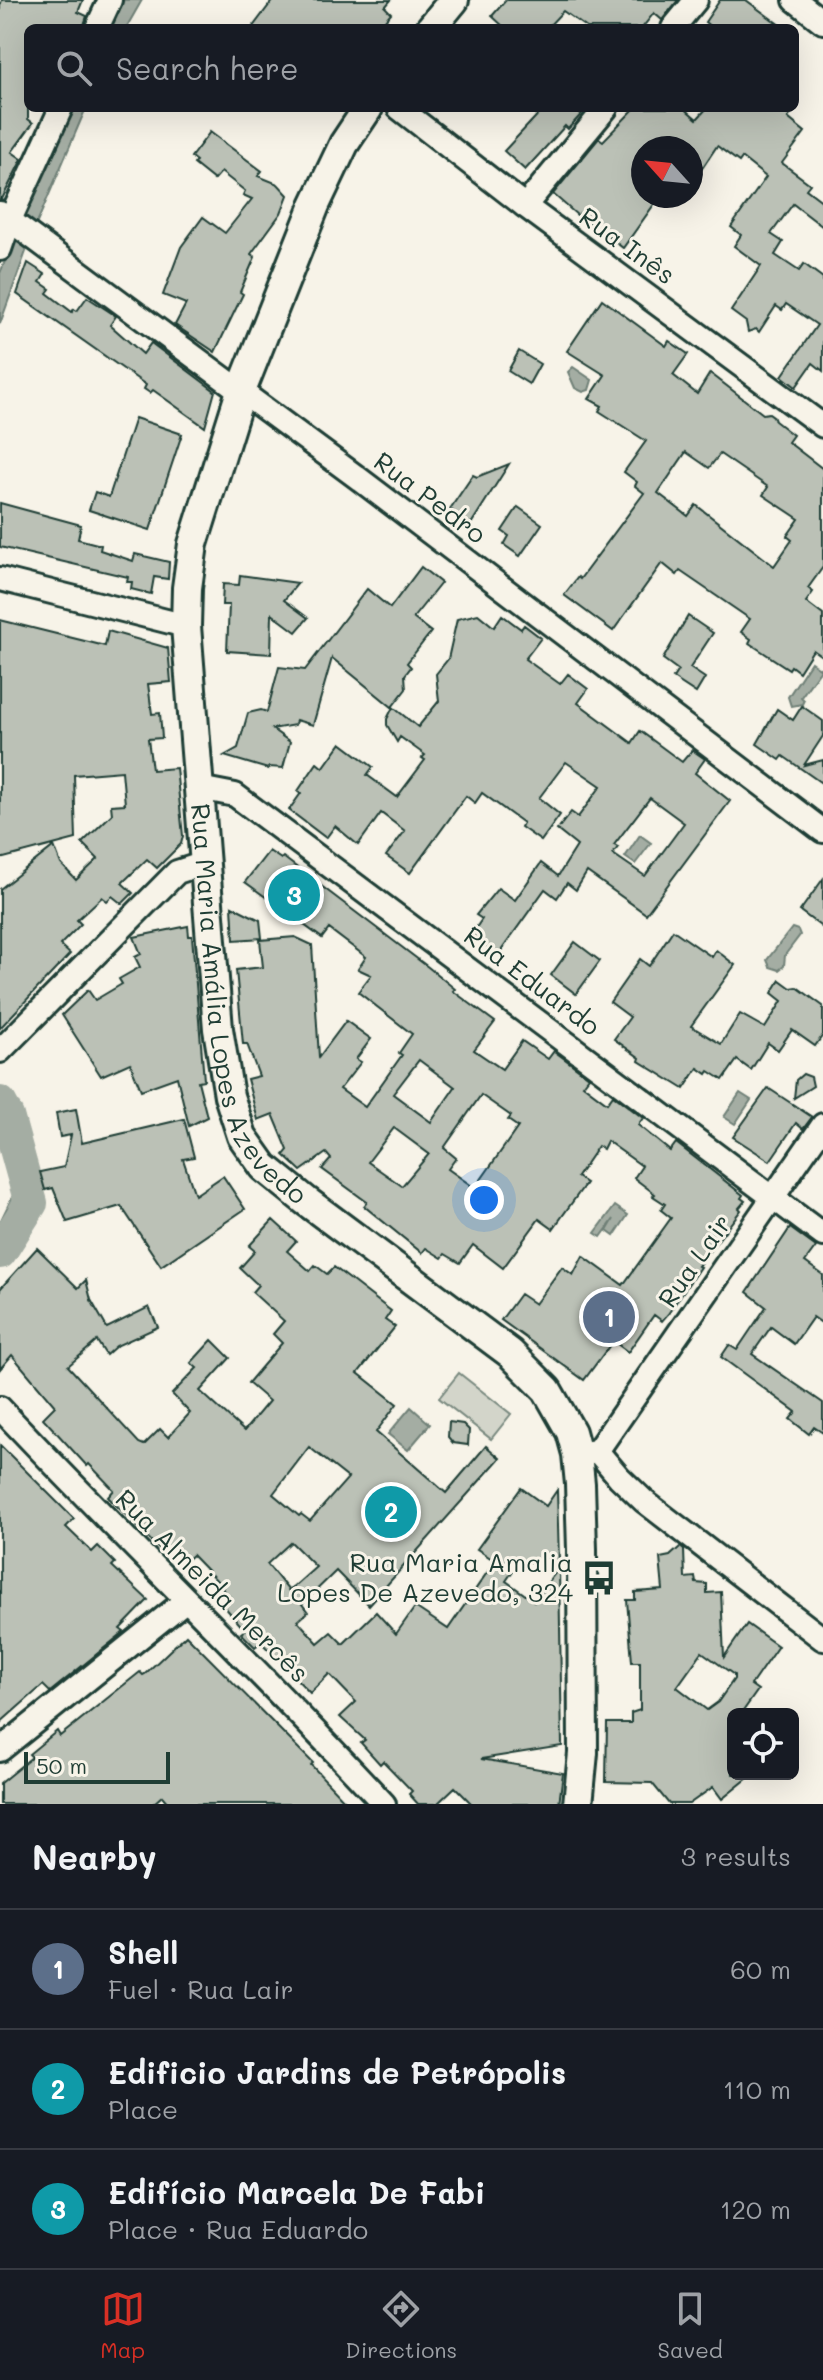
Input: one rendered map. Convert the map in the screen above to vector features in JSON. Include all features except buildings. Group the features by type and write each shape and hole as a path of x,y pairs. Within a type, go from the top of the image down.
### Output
{"main road":[{"path":"434,24 454,0"},
{"name":"Rua Maria Amália Lopes Azevedo","path":"365,112 344,144 315,205 241,391 193,544 186,626 218,1029 229,1096 242,1136 264,1167 510,1353 547,1390 587,1453 582,1549 583,1753 578,1804"}],"street":[{"path":"99,24 110,0"},
{"path":"676,24 696,0"},
{"path":"795,0 823,22"},
{"path":"0,249 15,224 59,112"},
{"name":"Rua Inês","path":"404,112 525,206 823,426"},
{"path":"525,206 603,112"},
{"name":"Rua Pedro","path":"15,224 823,831"},
{"path":"0,579 186,626"},
{"name":"Rua Eduardo","path":"199,788 235,795 823,1235"},
{"path":"0,1051 177,872 205,863"},
{"name":"Rua Lair","path":"587,1453 823,1125"},
{"name":"Rua Almeida Mercês","path":"0,1408 384,1804"},
{"path":"587,1453 644,1501 823,1639"},
{"path":"1,1747 185,1601"}],"shaded area":[{"path":"124,0 142,0 128,24 109,24"},
{"path":"68,112 84,112 33,232 0,324 0,273"},
{"path":"573,367 592,380 589,390 583,392 575,388 568,372"},
{"path":"811,662 821,669 801,697 804,700 802,704 791,706 788,697"},
{"path":"640,835 651,843 635,864 625,857"},
{"path":"792,928 798,930 800,935 785,955 784,966 779,970 770,967 767,960"},
{"path":"740,1093 751,1100 735,1124 724,1117"},
{"path":"0,1095 8,1110 30,1187 0,1253 0,1222 18,1185 0,1136"},
{"path":"615,1206 628,1215 614,1236 607,1231 614,1219 601,1237 595,1233"},
{"path":"459,1373 511,1414 491,1439 439,1398"},
{"path":"411,1407 430,1424 408,1450 388,1434"}],"waterway":[{"path":"0,1103 7,1116 31,1203 0,1252"}],"place":[{"name":"Edifício Marcela De Fabi","path":"294,895"},
{"name":"Shell","path":"609,1317"},
{"name":"Edificio Jardins de Petrópolis","path":"391,1512"},
{"name":"Rua Maria Amalia Lopes De Azevedo, 324","path":"599,1578"}]}
